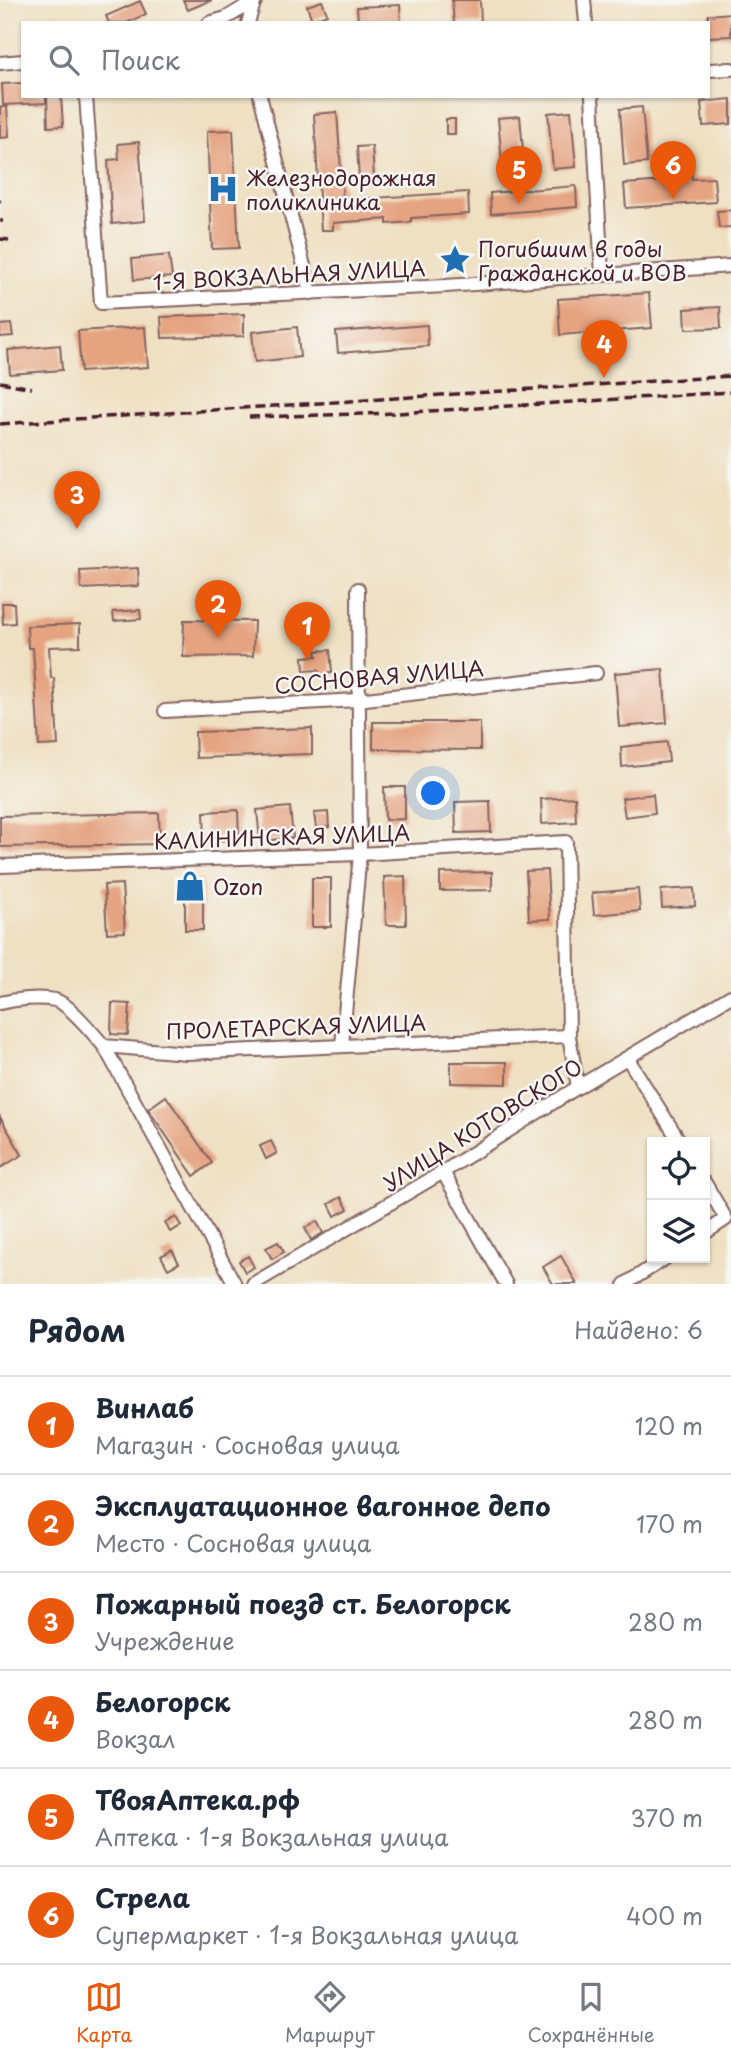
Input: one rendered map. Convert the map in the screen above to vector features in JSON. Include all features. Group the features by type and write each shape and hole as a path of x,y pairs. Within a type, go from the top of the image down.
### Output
{"street":[{"path":"216,21 226,18 255,0"},
{"path":"249,21 255,0"},
{"path":"584,0 586,21"},
{"path":"0,63 21,61"},
{"path":"710,70 731,69"},
{"name":"1-Я ВОКЗАЛЬНАЯ УЛИЦА","path":"86,98 101,303 311,293 731,266"},
{"path":"261,98 311,293"},
{"path":"592,98 602,275"},
{"path":"342,1045 360,854 358,589"},
{"name":"СОСНОВАЯ УЛИЦА","path":"165,711 357,700 596,673"},
{"name":"КАЛИНИНСКАЯ УЛИЦА","path":"0,866 360,854 566,842 569,1036"},
{"name":"УЛИЦА КОТОВСКОГО","path":"253,1284 443,1172 578,1087 731,996"},
{"path":"0,1003 14,999 58,1000 104,1046 235,1284"},
{"path":"569,1036 578,1087"},
{"name":"ПРОЛЕТАРСКАЯ УЛИЦА","path":"104,1046 187,1053 569,1036"},
{"path":"628,1059 677,1137"},
{"path":"443,1172 506,1284"},
{"path":"710,1192 726,1219 710,1230"},
{"path":"625,1284 658,1263"}],"building":[{"path":"183,0 212,0 188,10"},
{"path":"452,0 480,0 481,21 454,21"},
{"path":"140,1 146,14 131,21 108,21 106,16"},
{"path":"322,1 327,14 312,20 307,6"},
{"path":"400,5 401,21 358,21 357,7"},
{"path":"731,13 731,36 710,37 708,15"},
{"path":"21,83 21,98 46,98 46,103 3,105 2,84"},
{"path":"47,98 61,98 63,126 48,127"},
{"path":"731,99 731,124 703,126 701,102"},
{"path":"0,107 7,107 9,137 0,138"},
{"path":"642,107 647,163 624,165 620,109"},
{"path":"571,111 576,167 553,169 548,113"},
{"path":"337,112 343,200 468,192 469,214 411,218 411,222 387,224 387,219 333,223 333,230 321,230 314,114"},
{"path":"520,116 525,172 503,173 498,118"},
{"path":"446,119 455,119 455,134 446,134"},
{"name":"Железнодорожная поликлиника","path":"233,130 239,248 212,249 207,131"},
{"path":"139,142 145,221 112,224 108,160 119,159 118,144"},
{"path":"372,146 374,178 359,179 357,147"},
{"path":"689,159 692,179 714,178 716,202 626,208 624,184 680,180 678,161"},
{"path":"576,186 577,207 491,214 490,193"},
{"path":"731,210 731,227 719,228 717,211"},
{"path":"169,255 172,277 134,280 132,259"},
{"path":"649,293 652,328 560,335 558,299"},
{"path":"720,307 721,328 686,329 685,309"},
{"path":"244,314 244,336 162,338 161,317"},
{"path":"11,324 13,336 0,337 0,325"},
{"path":"427,325 428,346 338,353 336,332"},
{"path":"145,327 148,367 81,372 78,331"},
{"path":"297,327 300,357 255,362 252,332"},
{"path":"60,345 62,370 10,374 8,350"},
{"path":"138,568 139,586 81,589 80,571"},
{"path":"2,603 14,603 15,623 3,624"},
{"path":"140,610 141,619 114,621 113,612"},
{"path":"184,620 254,621 253,656 183,657"},
{"path":"80,624 80,646 49,647 51,678 54,678 58,745 39,746 33,648 28,648 27,626"},
{"path":"330,650 332,673 304,671 303,657 317,656 316,651"},
{"path":"663,669 667,723 619,727 615,673"},
{"path":"373,722 480,722 480,750 373,749"},
{"path":"312,728 312,754 196,758 195,732"},
{"path":"667,742 669,762 622,767 621,747"},
{"path":"384,787 405,787 405,819 385,820"},
{"path":"653,794 655,813 625,817 622,798"},
{"path":"575,797 576,822 542,824 541,799"},
{"path":"490,801 491,832 456,833 455,802"},
{"path":"290,807 293,838 260,841 257,810"},
{"path":"238,810 239,840 205,841 204,812"},
{"path":"328,812 329,827 316,828 314,813"},
{"path":"159,813 160,844 0,847 0,816"},
{"path":"547,870 550,919 529,920 526,871"},
{"path":"492,872 492,890 440,891 440,873"},
{"path":"405,876 406,925 386,925 384,877"},
{"path":"312,878 331,878 331,927 312,927"},
{"path":"185,880 203,880 203,930 185,930"},
{"path":"122,884 125,932 107,933 104,885"},
{"path":"694,888 695,906 662,908 661,890"},
{"path":"638,889 640,911 594,915 592,893"},
{"path":"112,1003 130,1004 128,1035 111,1034"},
{"path":"451,1062 507,1062 507,1084 451,1083"},
{"path":"166,1096 212,1163 194,1176 148,1109"},
{"path":"0,1117 22,1155 0,1168"},
{"path":"271,1141 277,1153 266,1159 260,1146"},
{"path":"341,1197 348,1209 335,1216 329,1204"},
{"path":"176,1217 181,1226 170,1232 165,1223"},
{"path":"317,1221 323,1233 311,1240 305,1228"},
{"path":"278,1242 284,1252 272,1259 266,1248"},
{"path":"172,1250 179,1263 168,1269 161,1256"},
{"path":"248,1256 254,1267 245,1272 239,1261"},
{"path":"561,1256 577,1284 553,1284 543,1267"}],"railway":[{"path":"0,239 9,240"},
{"path":"0,424 731,376"},
{"path":"0,382 32,388"},
{"path":"249,417 398,413 731,392"}],"place":[{"name":"Железнодорожная поликлиника","path":"223,189"},
{"name":"Стрела","path":"673,199"},
{"name":"ТвояАптека.рф","path":"519,204"},
{"name":"Погибшим в годы Гражданской и ВОВ","path":"455,260"},
{"name":"Белогорск","path":"604,378"},
{"name":"Пожарный поезд ст. Белогорск","path":"77,529"},
{"name":"Эксплуатационное вагонное депо","path":"218,638"},
{"name":"Винлаб","path":"307,660"},
{"name":"Ozon","path":"190,886"}]}
